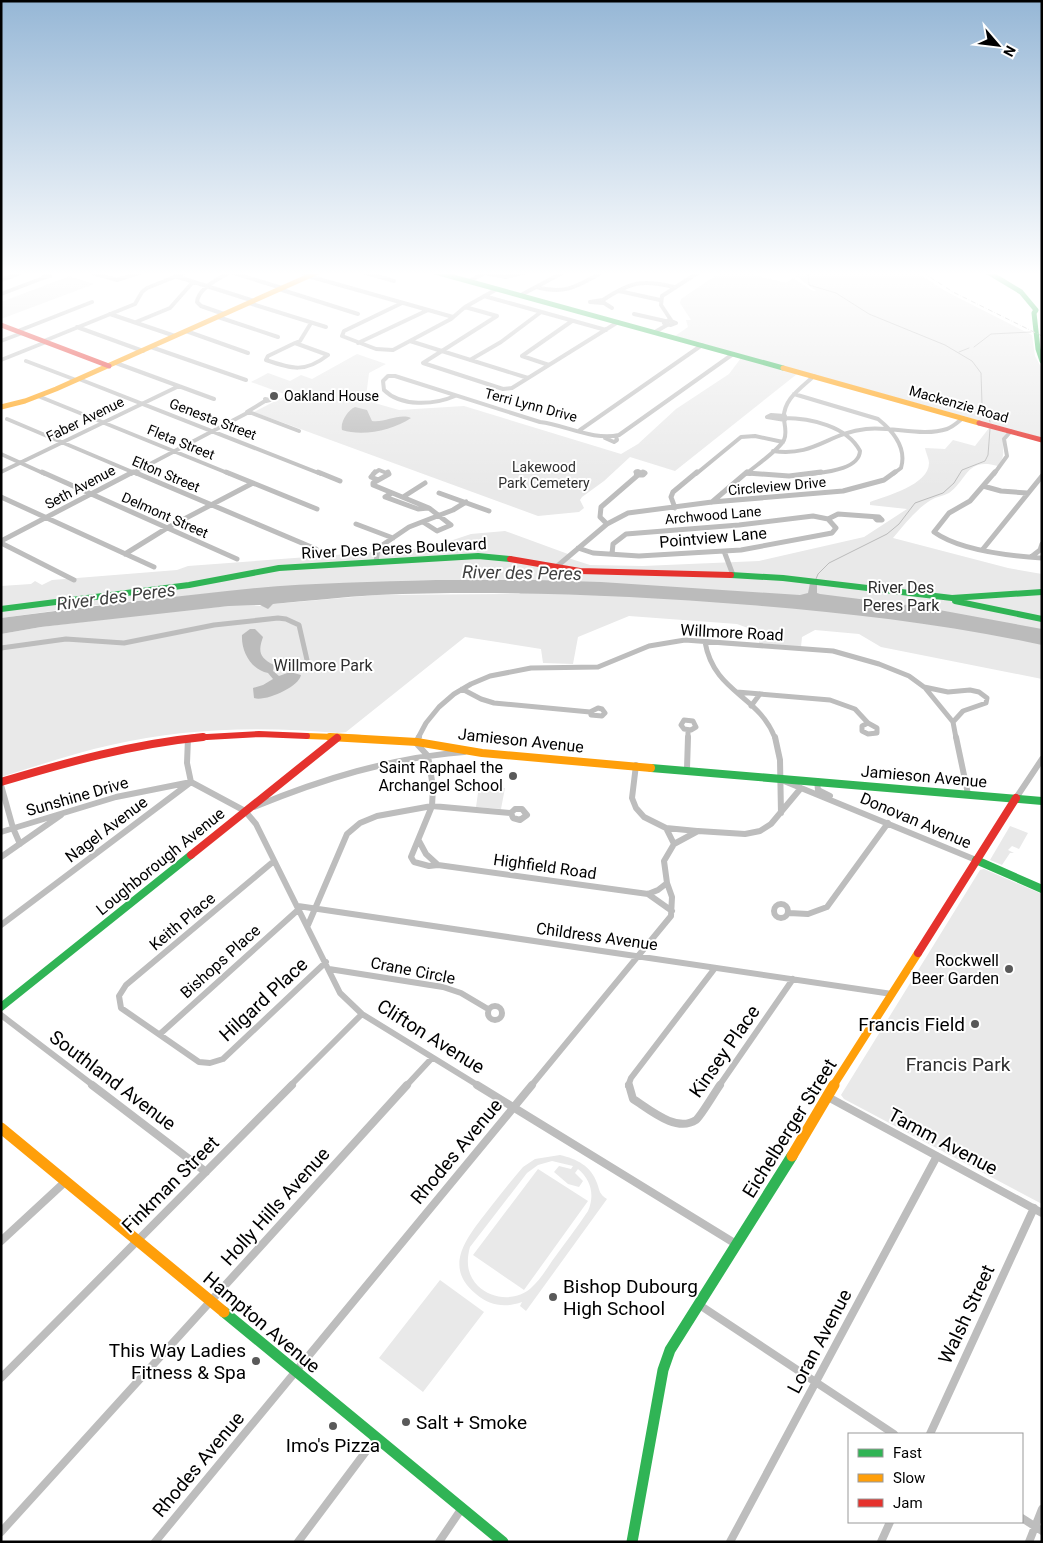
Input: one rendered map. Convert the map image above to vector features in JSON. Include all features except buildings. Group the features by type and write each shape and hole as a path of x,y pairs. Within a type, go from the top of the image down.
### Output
{"main road":[{"path":"54,344 112,364"},
{"path":"1,407 38,396 158,344"},
{"name":"Mackenzie Road","path":"698,344 1042,440"},
{"path":"1037,344 1042,361"},
{"name":"River Des Peres Boulevard","path":"1,609 196,584 279,568 484,556 512,558 555,568 675,575 766,575 939,597 1042,619"},
{"name":"River Des Peres Boulevard","path":"939,597 974,598 1042,592"},
{"name":"Jamieson Avenue","path":"1,784 114,750 188,738 284,734 416,743 474,751 1042,801"},
{"name":"Loughborough Avenue","path":"1,1007 337,738"},
{"name":"Eichelberger Street","path":"632,1542 665,1363 670,1350 1016,798"},
{"name":"Donovan Avenue","path":"976,860 1042,889"},
{"name":"Hampton Avenue","path":"1,1128 503,1542"}],"street":[{"path":"1,360 38,344"},
{"path":"124,344 143,351"},
{"path":"223,344 248,353"},
{"path":"294,344 266,358 293,369 303,369 328,355 299,344"},
{"path":"361,344 387,353 404,344"},
{"path":"419,344 528,378"},
{"path":"452,344 425,360 423,362 425,365 499,388 512,388 583,344"},
{"path":"470,360 498,344"},
{"path":"539,344 523,354 524,358 549,365"},
{"path":"580,430 702,345"},
{"path":"152,347 246,380"},
{"name":"Terri Lynn Drive","path":"455,396 439,401 408,401 384,391 383,381 388,376 395,376 540,422 580,430 614,442 617,440 616,436 734,354"},
{"name":"Genesta Street","path":"26,361 340,481"},
{"path":"112,364 214,399"},
{"path":"712,502 783,442 786,436 785,418 787,406 794,394 814,376"},
{"name":"Faber Avenue","path":"1,472 179,386"},
{"path":"794,394 871,416 887,427"},
{"name":"Fleta Street","path":"38,396 317,509"},
{"name":"Seth Avenue","path":"1,542 249,412 246,411 265,401"},
{"path":"249,412 299,431"},
{"path":"747,473 770,477 824,472 850,465 860,457 860,448 852,440 841,434 816,422 785,418"},
{"path":"773,451 793,453 812,450 841,434 859,429 887,427 940,430 953,427 964,418"},
{"name":"Elton Street","path":"7,419 316,549"},
{"name":"Circleview Drive","path":"607,524 634,512 712,502 843,491 884,480 901,468 904,457 902,449 887,427"},
{"path":"1011,431 1004,439 1007,456 1005,461 970,501 949,512 935,529 936,535 944,539 1010,556 1042,558"},
{"path":"675,508 671,497 673,492 741,437 755,436 783,442"},
{"name":"Delmont Street","path":"1,454 238,559"},
{"path":"555,568 607,524 600,518 601,507 638,475"},
{"path":"983,549 1042,476"},
{"path":"378,480 373,485 429,508 451,525 435,530 422,522"},
{"path":"125,554 167,528 253,483"},
{"path":"403,497 425,483"},
{"path":"983,486 1008,492 1027,493"},
{"path":"439,492 489,511"},
{"path":"392,493 385,497 418,510 429,508"},
{"path":"1,497 154,567"},
{"path":"376,562 378,548 392,538 409,527 440,516 466,502"},
{"name":"Archwood Lane","path":"612,554 613,544 626,534 739,525 813,516 828,519 838,514 874,517"},
{"name":"Pointview Lane","path":"578,548 593,554 639,556 754,549 832,533 836,528 828,519"},
{"path":"356,524 392,538"},
{"path":"1,542 74,580"},
{"path":"1031,556 1041,551 1042,544"},
{"path":"724,551 734,574"},
{"path":"1,648 66,638 124,643 214,625 278,618 286,619 299,625 307,660"},
{"name":"Willmore Road","path":"416,743 431,714 444,700 462,688 503,672 529,668 586,668 601,666 644,648 664,642 685,640 833,652 879,664 908,676 924,687 953,722 968,794"},
{"path":"705,642 708,658 717,674 764,718 774,733 778,750 782,812"},
{"name":"Willmore Road","path":"924,687 948,692 970,690 979,692 987,698 986,703 963,711 953,722"},
{"path":"462,688 481,699 494,703 590,712"},
{"path":"737,692 830,700 855,709 868,723"},
{"path":"751,706 760,694"},
{"path":"686,770 688,730"},
{"path":"188,738 187,763 191,782"},
{"path":"416,743 428,756"},
{"path":"245,811 344,772 391,761 474,751"},
{"name":"Highfield Road","path":"428,756 433,787 432,806 420,841 411,857 414,862 428,866 438,865 648,894 672,911"},
{"name":"Eichelberger Street","path":"1016,798 1042,759"},
{"path":"636,765 632,798 636,808 644,817 666,828 753,833 767,828 801,788"},
{"name":"Donovan Avenue","path":"780,778 976,860"},
{"path":"818,781 818,790 838,801"},
{"name":"Clifton Avenue","path":"191,782 245,811 256,824 330,969 340,993 362,1014 736,1244"},
{"name":"Sunshine Drive","path":"1,832 116,797 191,782"},
{"name":"Nagel Avenue","path":"1,925 191,782"},
{"path":"1,784 13,828 20,844"},
{"path":"308,926 346,834 352,828 377,816 432,806 511,813"},
{"path":"1,857 66,812"},
{"path":"789,913 808,914 827,907 888,823"},
{"path":"666,828 674,844"},
{"path":"672,911 672,897 666,883 664,861 674,844 698,831"},
{"path":"420,841 426,854 438,865"},
{"name":"Keith Place","path":"160,1034 121,1008 118,1002 119,994 126,986 274,861"},
{"path":"648,894 658,890 666,883"},
{"name":"Childress Avenue","path":"299,907 892,994"},
{"name":"Bishops Place","path":"160,1034 299,907"},
{"name":"Rhodes Avenue","path":"155,1542 639,956 671,916 672,911"},
{"name":"Hilgard Place","path":"160,1034 199,1062 210,1063 223,1059 326,962"},
{"name":"Kinsey Place","path":"715,968 631,1078 628,1087 633,1099 671,1122 682,1124 696,1120 793,979"},
{"name":"Crane Circle","path":"330,969 442,987 461,993 488,1009"},
{"name":"Finkman Street","path":"1,1378 362,1014"},
{"name":"Southland Avenue","path":"1,1015 206,1172"},
{"name":"Holly Hills Avenue","path":"1,1532 432,1058"},
{"name":"Tamm Avenue","path":"828,1097 1038,1210"},
{"name":"Loran Avenue","path":"730,1542 937,1156"},
{"path":"1,1241 66,1181"},
{"name":"Walsh Street","path":"930,1433 1038,1210"},
{"path":"698,1304 892,1433"},
{"path":"298,1542 376,1438"},
{"path":"439,1542 462,1508"},
{"path":"1029,1542 1038,1528 1042,1509"},
{"path":"1023,1519 1038,1528"},
{"path":"881,1542 890,1523"}],"green space":[{"path":"704,344 1033,344 1035,356 1042,369 1042,438"},
{"name":"Lakewood Park Cemetery","path":"357,354 386,364 369,373 366,397 371,402 399,410 464,406 621,454 638,444 676,409 729,374 741,358 797,374 675,471 630,457 604,481 582,497 580,500 584,508 579,512 538,516 254,412 287,395 251,382 268,373 290,381 301,375 312,379"},
{"path":"989,428 1006,433 1003,442 1003,456 998,466 980,464 973,467 949,493 933,499 920,508 893,538 1008,568 1042,574 1042,679 881,647 859,634 815,630 802,637 801,647 759,643 759,632 737,624 629,616 578,637 573,664 543,663 541,649 465,637 346,732 252,729 167,735 97,748 1,777 1,634 41,627 229,606 272,606 270,605 377,595 519,594 536,580 409,581 254,589 89,606 1,618 1,586 31,584 35,581 42,585 52,580 177,570 188,566 429,548 471,534 505,531 568,554 565,557 590,565 643,566 759,561 864,537 907,509 870,505 870,502 896,493 922,478 927,471 929,463 925,448 945,449 953,440 975,446"},
{"path":"479,786 505,788 501,809 476,807"},
{"path":"1010,826 1028,833 1019,849 1012,846 1008,850 1014,853 1010,853 1002,865 990,860"},
{"name":"Francis Park","path":"984,869 1042,894 1042,1204 844,1099 841,1095 980,870"},
{"path":"560,1155 578,1161 591,1172 601,1194 607,1199 526,1311 520,1306 522,1302 498,1305 481,1298 466,1283 460,1273 459,1262 467,1240 474,1229 523,1167 535,1159","holes":["552,1161 573,1166 571,1169 559,1166 554,1172 568,1184 579,1187 583,1181 575,1173 578,1169 589,1183 590,1205 588,1211 540,1279 525,1292 512,1297 497,1296 484,1291 474,1282 470,1273 468,1263 470,1247 527,1173 538,1165"]},
{"path":"538,1169 588,1201 524,1290 473,1255"},
{"path":"440,1280 484,1312 423,1392 379,1358"}],"shaded area":[{"path":"355,407 367,410 372,421 402,417 411,418 396,426 378,431 359,433 342,430 342,423 345,417"},
{"name":"River des Peres","path":"436,580 601,582 800,595 808,593 810,583 817,585 817,593 820,594 923,607 1042,629 1042,645 933,625 823,612 657,599 517,593 377,595 273,604 268,609 260,605 229,606 41,627 1,634 1,618 86,607 253,588 331,583"},
{"path":"250,629 255,629 263,637 260,646 261,654 265,660 274,665 273,671 279,676 290,672 301,675 299,680 288,689 266,698 254,698 253,688 273,679 268,673 252,664 245,653 242,635"}],"waterway":[{"path":"943,344 972,361 981,373 982,404 987,409 990,422"},
{"path":"974,347 978,344"},
{"path":"959,352 969,348"},
{"path":"816,579 818,574 829,563 887,534 899,524 915,503 943,493 954,483 962,470 985,461 988,455 990,429"}],"traffic: fast":[{"path":"696,344 783,368"},
{"path":"1037,344 1042,361"},
{"path":"1,609 189,585 279,568 478,556 510,559"},
{"path":"731,575 783,578 913,595 952,598 991,597 1042,592"},
{"path":"955,601 1042,619"},
{"path":"651,768 1042,801"},
{"path":"1,1007 191,855"},
{"path":"976,860 1042,889"},
{"path":"632,1542 663,1370 670,1350 792,1156"},
{"path":"224,1312 503,1542"}],"traffic: slow":[{"path":"1,407 25,401 56,389 157,344"},
{"path":"783,368 979,423"},
{"path":"307,736 439,744 482,753 651,768"},
{"path":"792,1156 832,1088 918,953"},
{"path":"1,1128 224,1312"}],"traffic: jam":[{"path":"51,344 109,366"},
{"path":"979,423 1042,440"},
{"path":"510,559 580,571 731,575"},
{"path":"1,782 87,756 163,742 211,736 259,734 307,736"},
{"path":"191,855 337,738"},
{"path":"918,953 1016,798"}],"place":[{"name":"Oakland House","path":"274,396"},
{"name":"Saint Raphael the Archangel School","path":"513,776"},
{"name":"Rockwell Beer Garden","path":"1009,969"},
{"name":"Francis Field","path":"975,1024"},
{"name":"Bishop Dubourg High School","path":"553,1297"},
{"name":"This Way Ladies Fitness & Spa","path":"256,1361"},
{"name":"Salt + Smoke","path":"406,1422"},
{"name":"Imo's Pizza","path":"333,1426"}],"park label":[{"name":"River Des Peres Park","path":"901,596"},
{"name":"Willmore Park","path":"323,665"}]}
